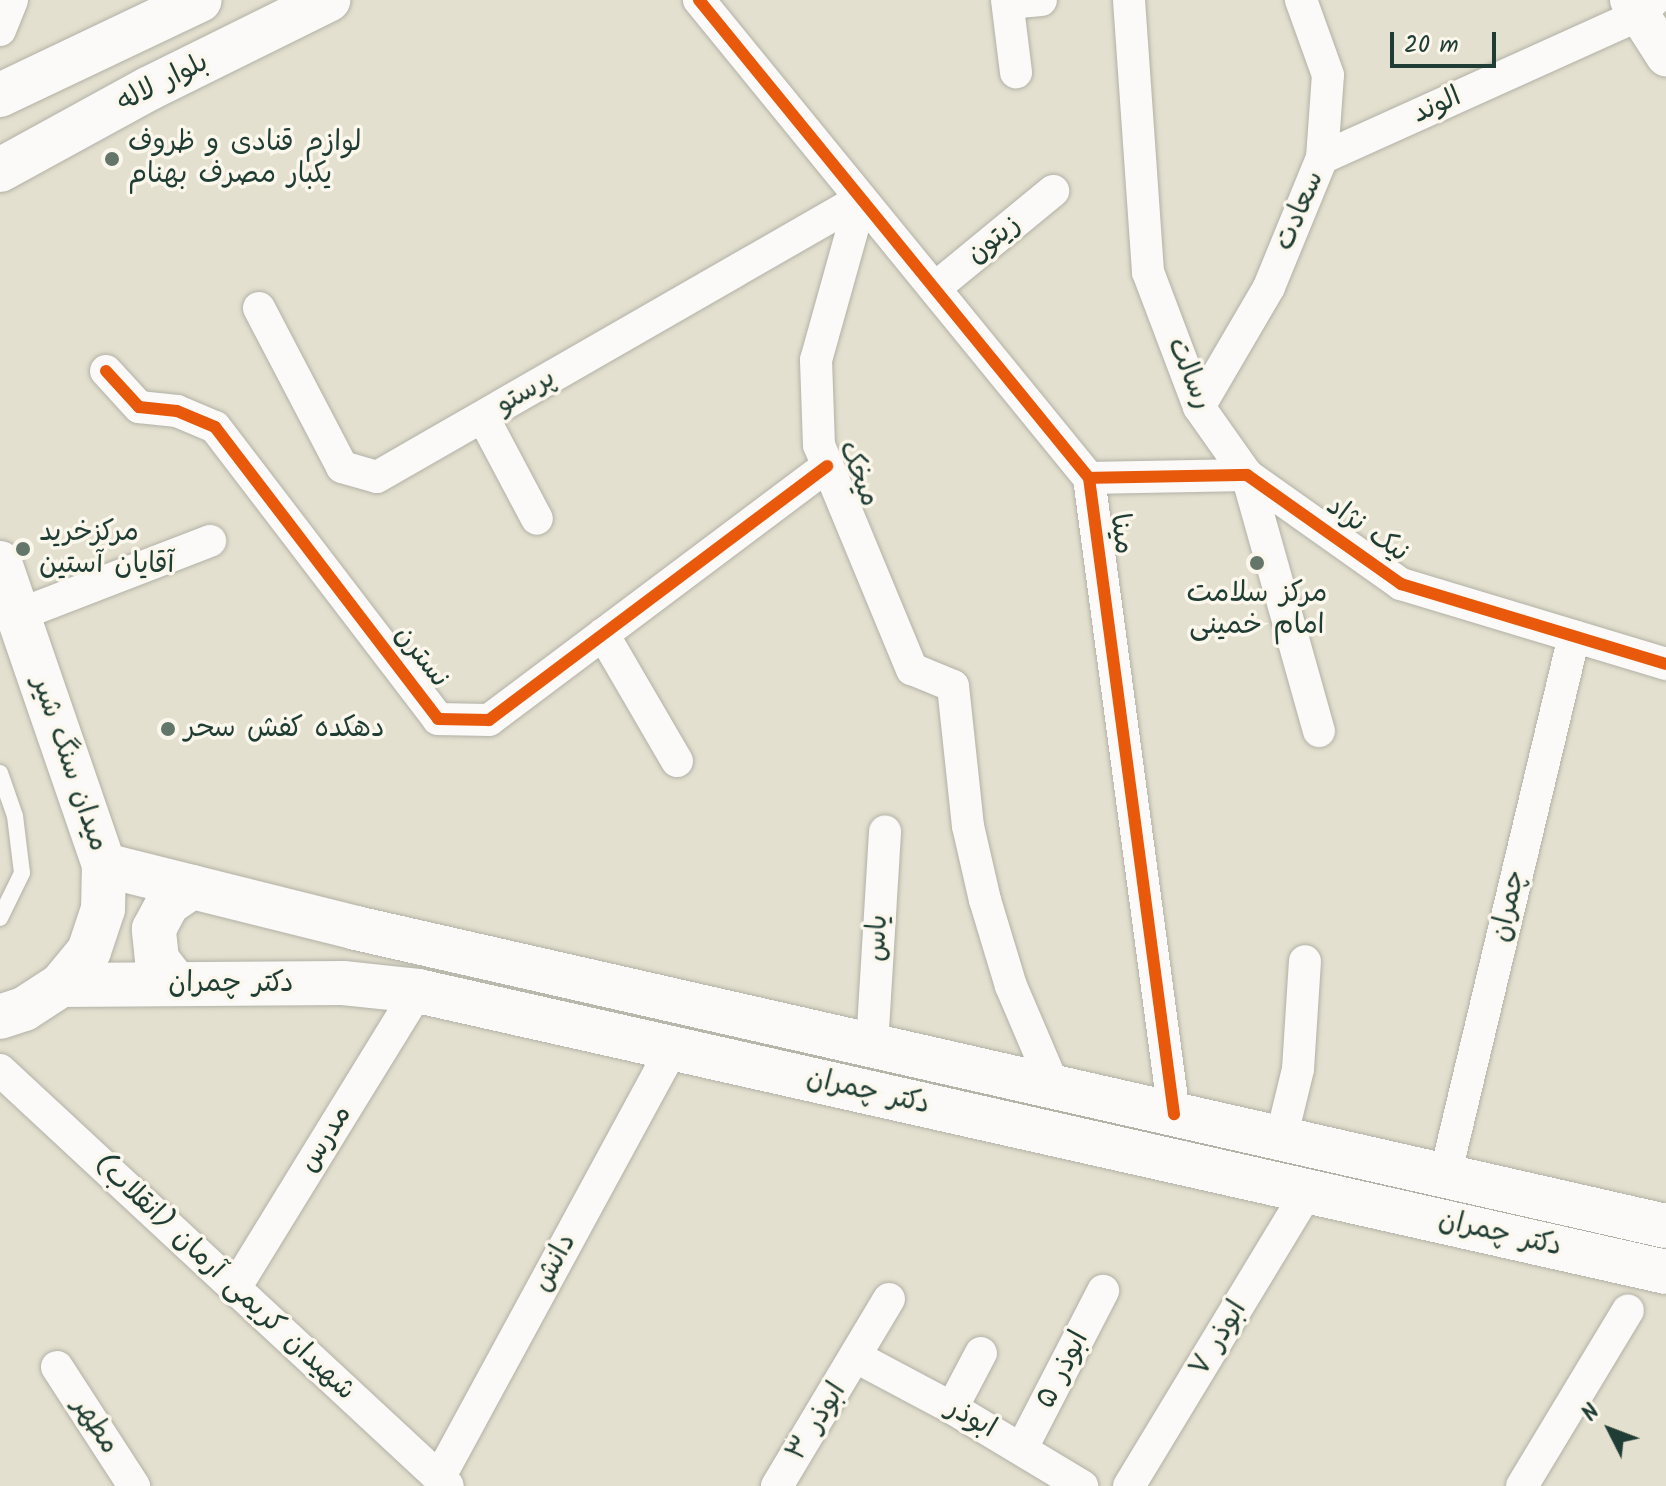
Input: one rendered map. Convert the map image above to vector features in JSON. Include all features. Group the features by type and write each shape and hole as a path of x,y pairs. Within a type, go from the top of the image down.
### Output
{"main road":[{"name":"بلوار لاله","path":"0,95 200,0"},
{"name":"بلوار لاله","path":"0,170 150,88 328,0"},
{"name":"میدان سنگ شیر","path":"0,563 104,865 103,909 89,951 61,985 24,1009 0,1017"},
{"name":"دکتر چمران","path":"104,865 371,932 1666,1226"},
{"path":"176,984 157,960 154,929 168,903 192,887"},
{"name":"دکتر چمران","path":"61,985 343,983 418,991 1666,1272"}],"street":[{"name":"مینا","path":"699,0 1089,478 1174,1114"},
{"path":"1016,72 1007,2 1041,0"},
{"name":"رسالت","path":"1129,0 1148,272 1199,407 1247,475 1319,731"},
{"name":"سعادت","path":"1199,407 1269,287 1322,158 1328,75 1301,0"},
{"path":"1641,5 1666,56"},
{"name":"الوند","path":"1322,158 1641,5"},
{"name":"زیتون","path":"935,288 1053,191"},
{"name":"پرستو","path":"259,308 342,467 377,477 861,199"},
{"name":"میخک","path":"861,199 816,360 819,445 912,669 953,686 968,826 985,900 1011,986 1054,1087"},
{"name":"نسترن","path":"106,371 139,407 177,411 215,427 438,719 489,720 827,466"},
{"path":"483,417 537,519"},
{"path":"1089,478 1247,475"},
{"name":"نیک نژاد","path":"1247,475 1401,584 1666,664"},
{"path":"18,615 210,541"},
{"path":"603,634 677,761"},
{"name":"چمران","path":"1445,1176 1574,636"},
{"name":"یاس","path":"872,1045 885,831"},
{"path":"1281,1139 1298,1069 1305,961"},
{"name":"مدرس","path":"235,1288 418,991"},
{"name":"دانش","path":"443,1482 672,1048"},
{"name":"شهیدان کریمی آرمان (انقلاب)","path":"0,1070 443,1482"},
{"name":"ابوذر ۷","path":"1129,1486 1308,1191"},
{"name":"ابوذر ۵","path":"1022,1448 1103,1291"},
{"name":"ابوذر ۳","path":"777,1486 889,1299"},
{"path":"1522,1486 1628,1310"},
{"path":"952,1408 981,1353"},
{"name":"ابوذر","path":"856,1357 1022,1448 1073,1483"},
{"name":"مطهر","path":"57,1367 134,1486"}],"lane":[{"path":"0,773 15,816 22,873 0,918"}],"cycle path":[{"path":"699,0 1089,478 1174,1114"},
{"path":"106,371 139,407 177,411 215,427 438,719 489,720 827,466"},
{"path":"1089,478 1247,475 1401,584 1666,664"}],"place":[{"name":"لوازم قنادی و ظروف یکبار مصرف بهنام","path":"112,159"},
{"name":"مرکزخرید آقایان آستین","path":"23,549"},
{"name":"مرکز سلامت امام خمینی","path":"1257,563"},
{"name":"دهکده کفش سحر","path":"168,729"}]}
